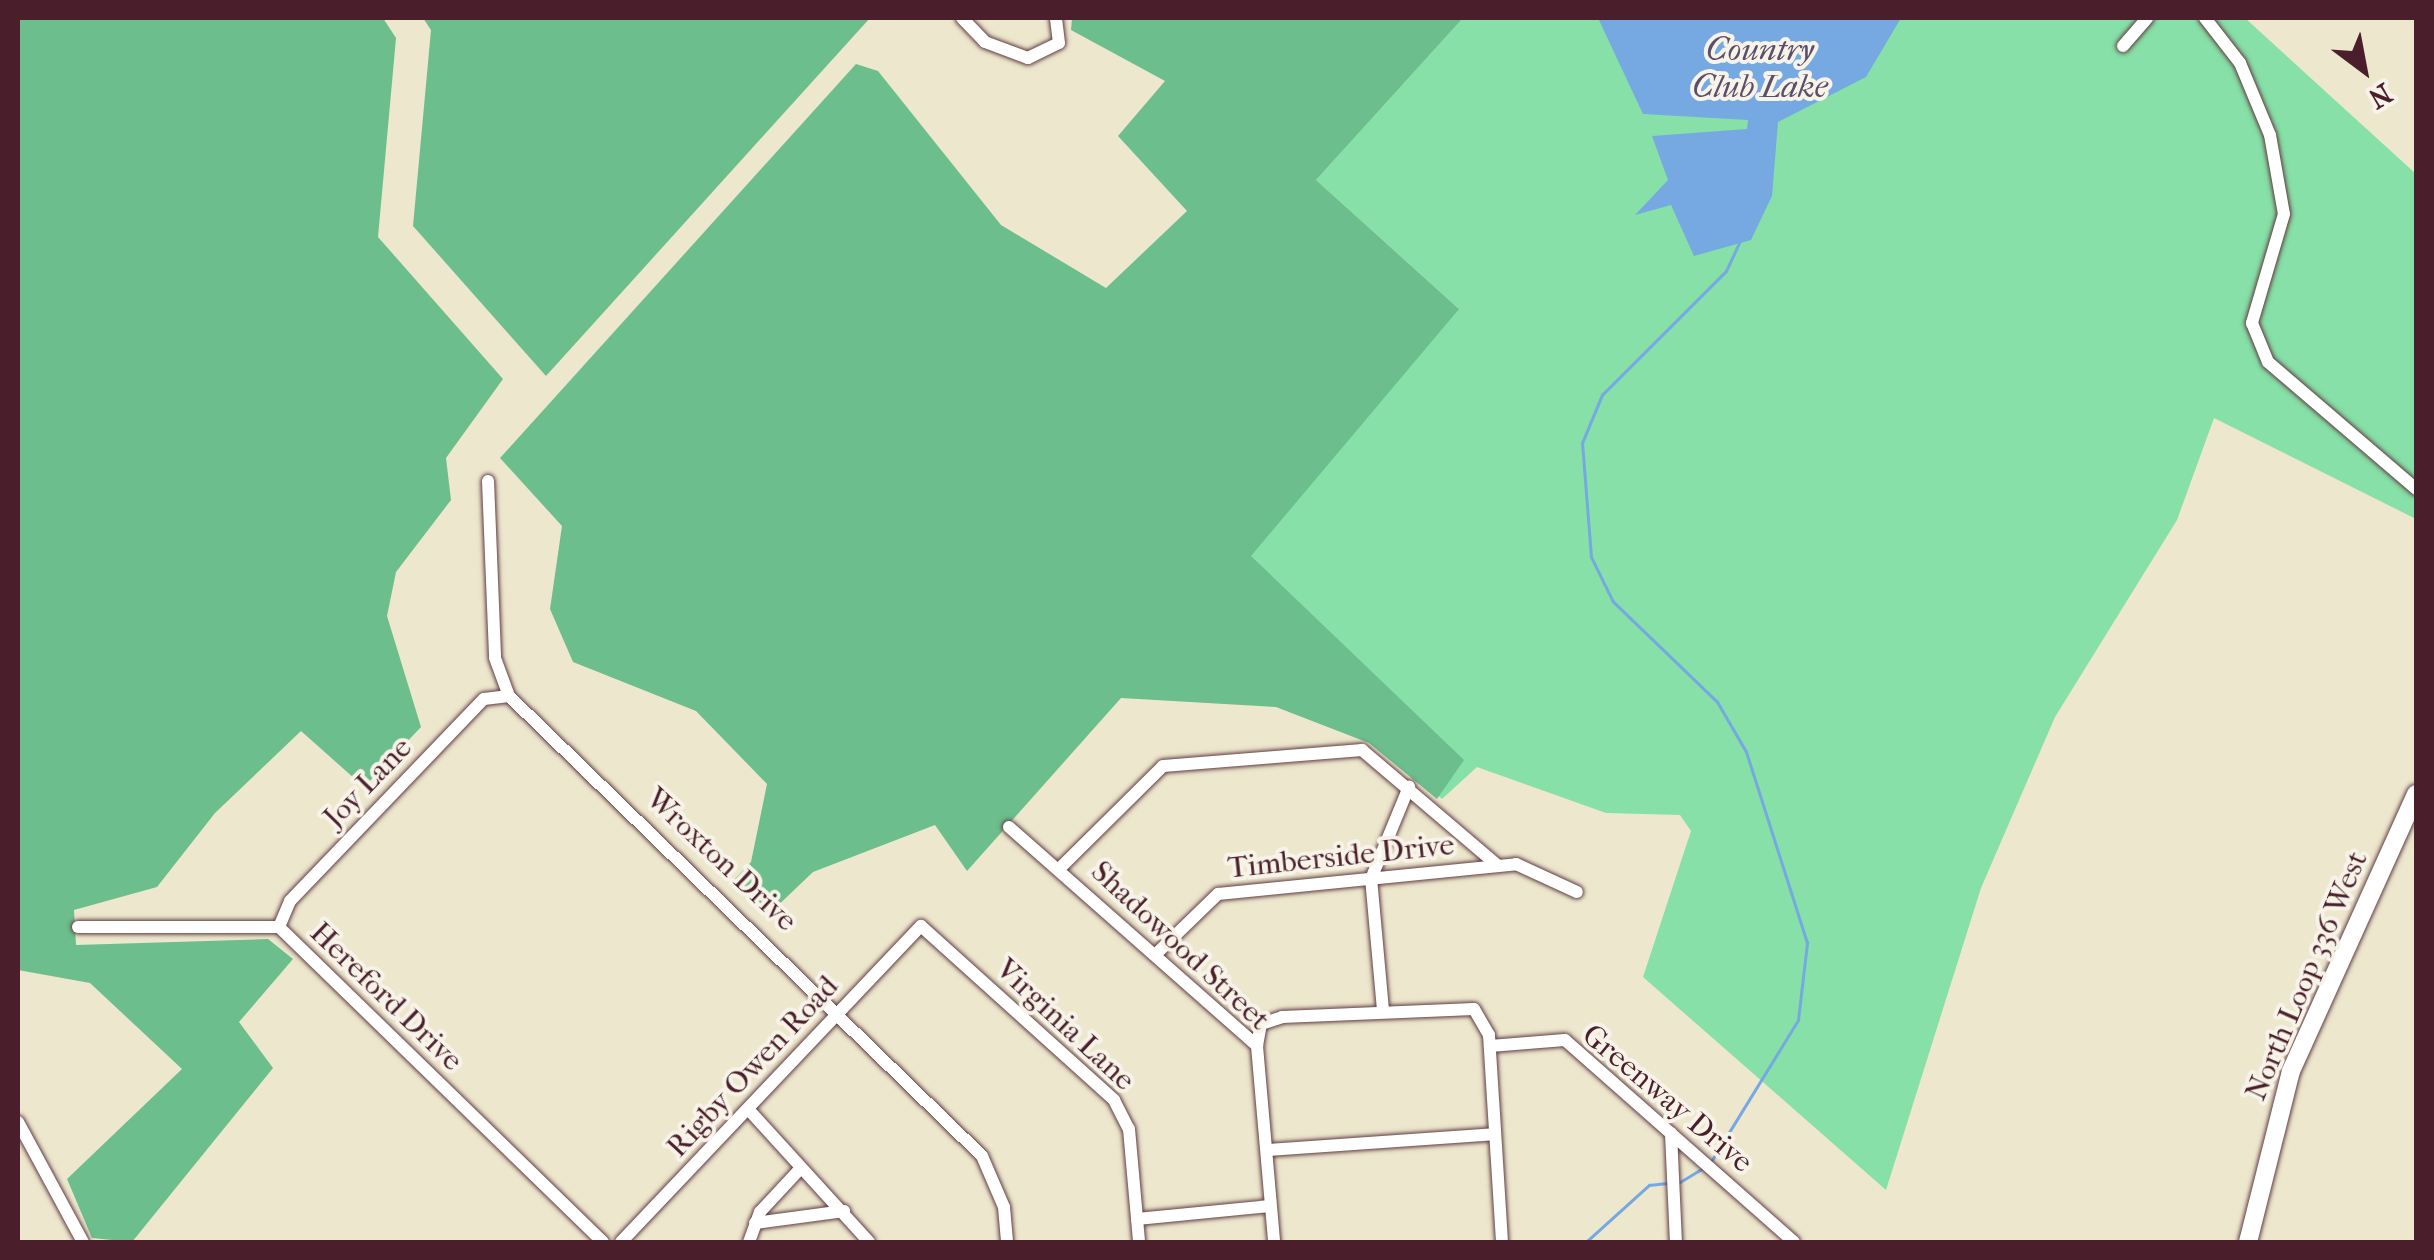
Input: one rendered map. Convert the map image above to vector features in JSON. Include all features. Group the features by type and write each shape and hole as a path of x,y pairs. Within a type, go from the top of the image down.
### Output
{"main road":[{"name":"North Loop 336 West","path":"2248,1242 2292,1071 2416,794"}],"street":[{"path":"962,18 985,42 1028,58 1060,43 1056,18"},
{"path":"2123,46 2147,18"},
{"path":"2205,18 2240,63 2276,166 2284,214 2252,322 2268,362 2416,488"},
{"name":"Wroxton Drive","path":"488,481 495,658 509,696 840,1011 982,1156 1004,1207 1007,1242"},
{"name":"Joy Lane","path":"278,927 290,901 484,698 509,696"},
{"path":"1059,869 1163,766 1362,750 1497,865 1529,866 1577,892"},
{"path":"1383,1010 1371,879 1410,787"},
{"name":"Shadowood Street","path":"1008,827 1257,1046 1274,1242"},
{"name":"Timberside Drive","path":"1156,955 1218,894 1497,865"},
{"name":"Rigby Owen Road","path":"620,1242 921,926"},
{"name":"Virginia Lane","path":"921,926 1114,1100 1129,1129 1139,1242"},
{"name":"Hereford Drive","path":"78,927 278,927 603,1242"},
{"path":"1257,1046 1270,1020 1383,1010 1474,1010 1490,1046 1502,1242"},
{"name":"Greenway Drive","path":"1490,1046 1565,1040 1794,1242"},
{"path":"748,1109 799,1170 844,1211 869,1242"},
{"path":"18,1122 83,1242"},
{"path":"1672,1133 1676,1242"},
{"path":"1267,1150 1494,1134"},
{"path":"749,1242 755,1222 799,1170"},
{"path":"1137,1219 1270,1206"},
{"path":"755,1222 844,1211"}],"green space":[{"path":"18,18 383,18 396,38 378,237 503,379 446,458 451,500 396,572 387,616 421,727 364,787 301,731 215,813 157,887 74,910 76,945 268,939 293,959 239,1022 273,1068 132,1242 92,1238 67,1179 182,1069 90,983 18,970"},
{"path":"423,18 870,18 546,376 413,226 431,30"},
{"path":"1072,18 1463,18 1316,180 1459,309 1251,556 1464,760 1437,799 1369,743 1276,707 1121,698 967,871 935,825 813,872 770,913 730,884 751,862 767,784 696,711 573,662 550,609 562,526 500,458 856,64 878,71 1001,225 1106,288 1187,211 1118,136 1165,81 1071,30"},
{"path":"1463,18 2245,18 2416,174 2416,519 2214,418 2177,520 2055,717 1981,888 1886,1190 1643,977 1691,831 1680,815 1606,813 1477,767 1442,799 1202,587 1458,308 1316,180"}],"water":[{"name":"Country Club Lake","path":"1598,18 1901,18 1866,77 1778,122 1772,196 1751,240 1694,256 1671,205 1635,215 1668,180 1652,136 1747,129 1748,120 1643,114"}],"waterway":[{"path":"1712,1160 1798,1020 1807,943 1746,752 1717,702 1613,602 1591,557 1582,443 1602,395 1726,271 1742,237"},
{"path":"1680,1182 1702,1169"},
{"path":"1586,1242 1649,1185 1667,1183"}]}
